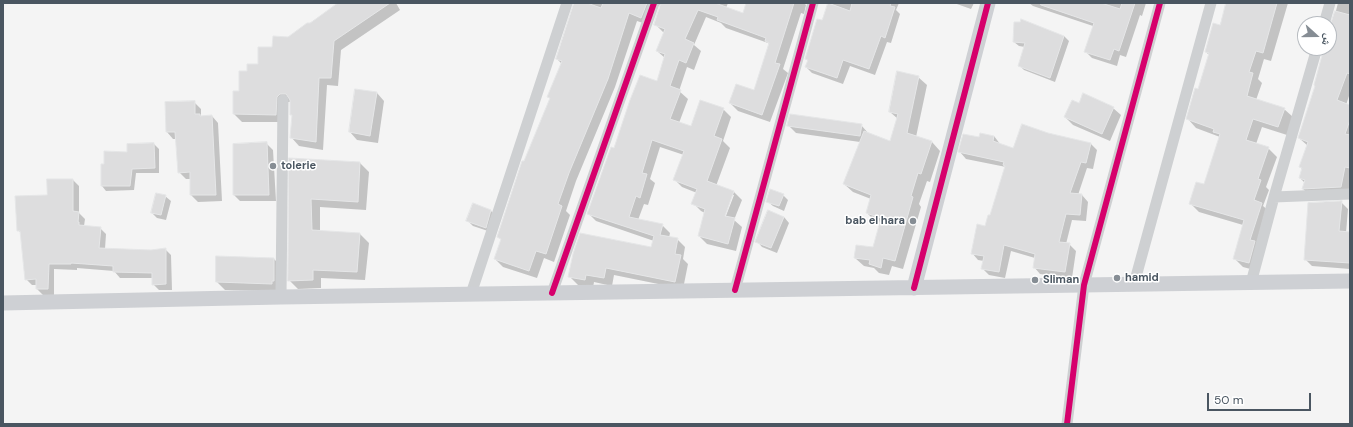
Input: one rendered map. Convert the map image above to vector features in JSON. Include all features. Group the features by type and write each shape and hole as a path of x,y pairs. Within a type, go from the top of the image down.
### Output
{"main road":[{"path":"914,288 988,3"},
{"path":"3,303 281,297 1350,281"}],"street":[{"path":"471,294 566,3"},
{"path":"552,293 654,3"},
{"path":"735,290 813,3"},
{"path":"1066,424 1084,285 1160,3"},
{"path":"1134,284 1211,3"},
{"path":"1326,16 1330,3"},
{"path":"1251,283 1274,196 1315,56"},
{"path":"281,297 283,100"},
{"path":"1274,196 1350,194"}],"building":[{"path":"338,3 390,3 334,41 331,78 319,78 316,142 290,138 292,115 290,115 290,100 286,94 280,94 277,97 276,115 233,114 233,91 239,91 239,71 247,71 247,64 258,64 258,47 272,47 273,36 288,37"},
{"path":"574,3 587,3 601,8 603,3 647,3 641,18 629,13 608,79 569,173 558,204 562,206 546,254 536,251 529,271 494,259 501,239 497,237 522,161 524,161 550,98 547,97 562,61 556,59"},
{"path":"661,3 715,3 743,13 746,3 794,3 775,63 780,64 762,115 729,103 736,84 754,90 769,43 765,41 766,38 717,20 718,17 698,10 685,39 694,43 686,63 679,60 670,86 681,90 670,119 691,126 700,100 724,108 714,136 722,139 707,181 734,191 725,216 735,218 728,244 698,236 705,209 691,204 697,189 673,180 684,151 652,140 642,173 647,174 640,198 636,196 629,217 663,224 660,235 678,238 675,254 681,255 675,282 606,268 604,278 586,275 585,280 568,277 573,254 580,233 651,247 654,236 587,214 611,147 614,148 640,75 657,81 665,54 656,51 665,29 654,25"},
{"path":"828,3 850,11 852,3 891,3 890,6 895,7 885,38 881,36 869,69 843,60 837,78 805,67 808,60 805,59 817,19 822,20"},
{"path":"1041,3 1101,3 1120,9 1122,3 1135,3 1119,51 1114,49 1110,60 1084,52 1094,23 1041,5"},
{"path":"1226,3 1277,3 1263,53 1256,51 1249,72 1253,73 1247,96 1285,108 1278,127 1253,119 1246,140 1269,147 1258,179 1261,180 1254,200 1262,203 1250,240 1255,241 1249,263 1233,259 1244,220 1189,204 1196,182 1204,184 1220,134 1213,132 1214,129 1186,119 1195,88 1198,89 1209,53 1205,52 1213,23 1220,25"},
{"path":"1335,11 1350,15 1350,74 1347,73 1337,100 1350,105 1350,120 1345,134 1350,135 1350,168 1345,167 1341,187 1302,189 1305,180 1299,178 1302,168 1299,167 1308,142 1298,138 1315,86 1322,56 1337,56 1337,16 1333,16"},
{"path":"1021,19 1064,36 1050,78 1018,66 1025,43 1013,42 1014,22 1020,22"},
{"path":"897,71 919,76 907,133 932,141 921,174 918,173 911,196 913,197 895,261 883,258 881,268 869,264 870,260 854,258 856,245 873,247 881,218 866,213 871,195 843,184 864,131 890,141 898,114 889,112"},
{"path":"355,89 377,92 370,136 349,132"},
{"path":"1083,93 1114,107 1102,134 1064,117 1072,100 1079,103"},
{"path":"195,101 195,114 200,114 200,116 212,115 216,195 190,195 190,172 178,173 175,132 166,132 165,102"},
{"path":"790,114 862,124 860,136 787,126"},
{"path":"1022,124 1048,133 1091,143 1086,163 1081,162 1070,193 1082,194 1080,215 1066,214 1059,242 1070,243 1065,272 1033,268 1035,254 1004,245 999,272 981,269 984,256 971,254 977,224 985,226 988,215 990,215 1005,166 1003,165 1004,162 958,152 963,134 979,137 980,133 994,136 993,141 1013,148"},
{"path":"267,142 269,195 233,195 233,144"},
{"path":"154,143 155,168 132,169 130,186 101,186 101,164 104,164 104,151 127,152 127,144"},
{"path":"289,158 360,162 358,202 311,199 312,230 360,233 357,272 313,270 313,280 288,281"},
{"path":"47,179 73,179 73,211 79,212 79,225 101,227 99,248 151,250 166,248 166,284 152,285 152,273 113,272 113,266 71,263 49,264 48,289 36,289 36,279 25,280 20,231 17,231 15,196 47,195"},
{"path":"770,189 784,194 779,206 766,202"},
{"path":"156,193 166,195 161,215 151,213"},
{"path":"1342,201 1339,231 1350,232 1350,263 1304,260 1308,203"},
{"path":"473,203 491,210 486,228 466,221"},
{"path":"768,210 784,217 771,248 755,242"},
{"path":"216,256 274,258 274,281 272,281 272,284 216,282"}],"cycle path":[{"path":"552,293 654,3"},
{"path":"735,290 813,3"},
{"path":"914,288 988,3"},
{"path":"1067,424 1084,285 1160,3"}],"place":[{"name":"tolerie","path":"273,166"},
{"name":"bab el hara","path":"913,221"},
{"name":"hamid","path":"1117,278"},
{"name":"Sliman","path":"1035,280"}]}
